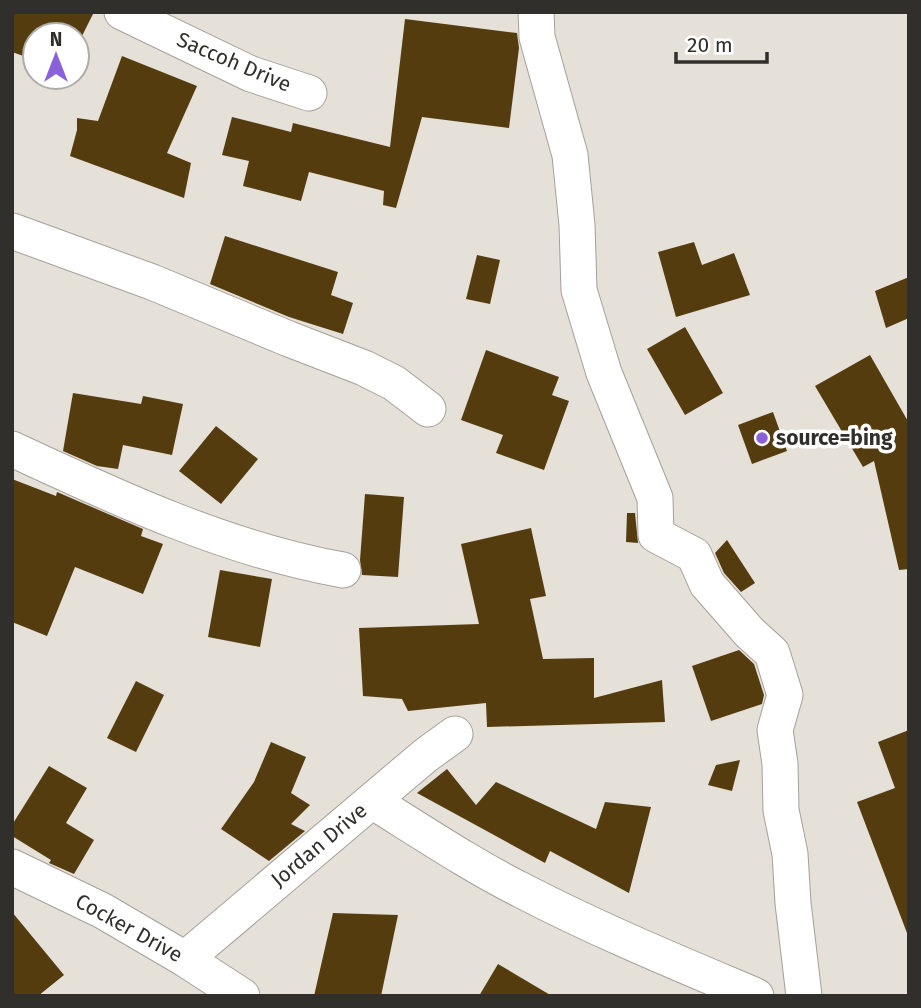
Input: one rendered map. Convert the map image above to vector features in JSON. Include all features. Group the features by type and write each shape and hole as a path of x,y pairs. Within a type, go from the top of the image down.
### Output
{"street":[{"name":"Saccoh Drive","path":"122,12 251,74 309,93"},
{"path":"536,12 537,37 570,155 577,225 579,290 604,373 655,498 656,535 694,555 707,584 749,632 772,653 785,695 775,730 780,764 781,810 790,854 804,996"},
{"path":"12,231 152,282 363,368 394,383 428,409"},
{"path":"12,449 162,515 232,542 299,562 343,570"},
{"name":"Jordan Drive","path":"185,959 455,734"},
{"path":"372,801 522,891 756,996"},
{"name":"Cocker Drive","path":"12,867 103,911 242,996"}],"building":[{"path":"12,12 94,12 90,21 21,21 21,55 12,52"},
{"path":"405,19 517,33 519,48 509,128 422,117 396,208 383,205 384,191 309,172 301,201 243,186 249,161 222,155 232,117 291,132 293,123 390,147"},
{"path":"122,56 197,86 167,153 191,163 184,198 70,156 77,130 77,118 98,121"},
{"path":"225,236 338,272 331,295 353,303 343,334 289,317 210,284"},
{"path":"694,242 702,265 734,253 750,295 676,317 658,252"},
{"path":"477,255 500,260 490,304 466,299"},
{"path":"909,277 909,318 886,328 875,291"},
{"path":"685,327 723,393 685,415 647,349"},
{"path":"486,350 559,377 552,395 569,401 544,470 496,453 503,435 461,420"},
{"path":"870,355 909,423 909,569 899,570 874,461 863,467 815,386"},
{"path":"73,393 141,404 143,396 183,404 172,455 123,445 118,469 97,466 63,451"},
{"name":"source=bing","path":"773,412 787,451 752,464 738,425"},
{"path":"216,426 258,459 221,504 179,471"},
{"path":"12,479 56,496 57,492 143,529 141,536 163,544 143,594 75,567 47,636 12,622"},
{"path":"365,494 404,497 398,577 362,575 360,560"},
{"path":"627,513 635,513 638,543 626,542"},
{"path":"531,528 546,596 530,599 543,659 594,658 594,698 662,680 665,722 487,727 486,703 408,711 402,699 363,696 359,628 479,624 461,544"},
{"path":"727,540 755,583 741,592 724,573 715,553"},
{"path":"220,570 272,579 260,647 208,637"},
{"path":"739,650 754,664 764,695 762,704 711,721 692,666"},
{"path":"136,681 164,695 136,752 107,738"},
{"path":"909,730 907,933 857,802 895,788 878,742"},
{"path":"271,742 306,757 291,793 310,805 291,824 305,831 269,861 221,829 254,782"},
{"path":"740,760 732,791 708,785 716,765"},
{"path":"49,766 87,788 66,823 94,840 74,874 49,863 51,860 12,836 12,825"},
{"path":"447,769 476,805 496,782 596,829 605,802 651,807 629,893 550,851 545,863 417,793"},
{"path":"12,912 64,975 38,996 12,996"},
{"path":"333,913 398,915 381,996 314,996"},
{"path":"498,964 552,996 479,996"}],"place":[{"name":"source=bing","path":"762,438"}]}
